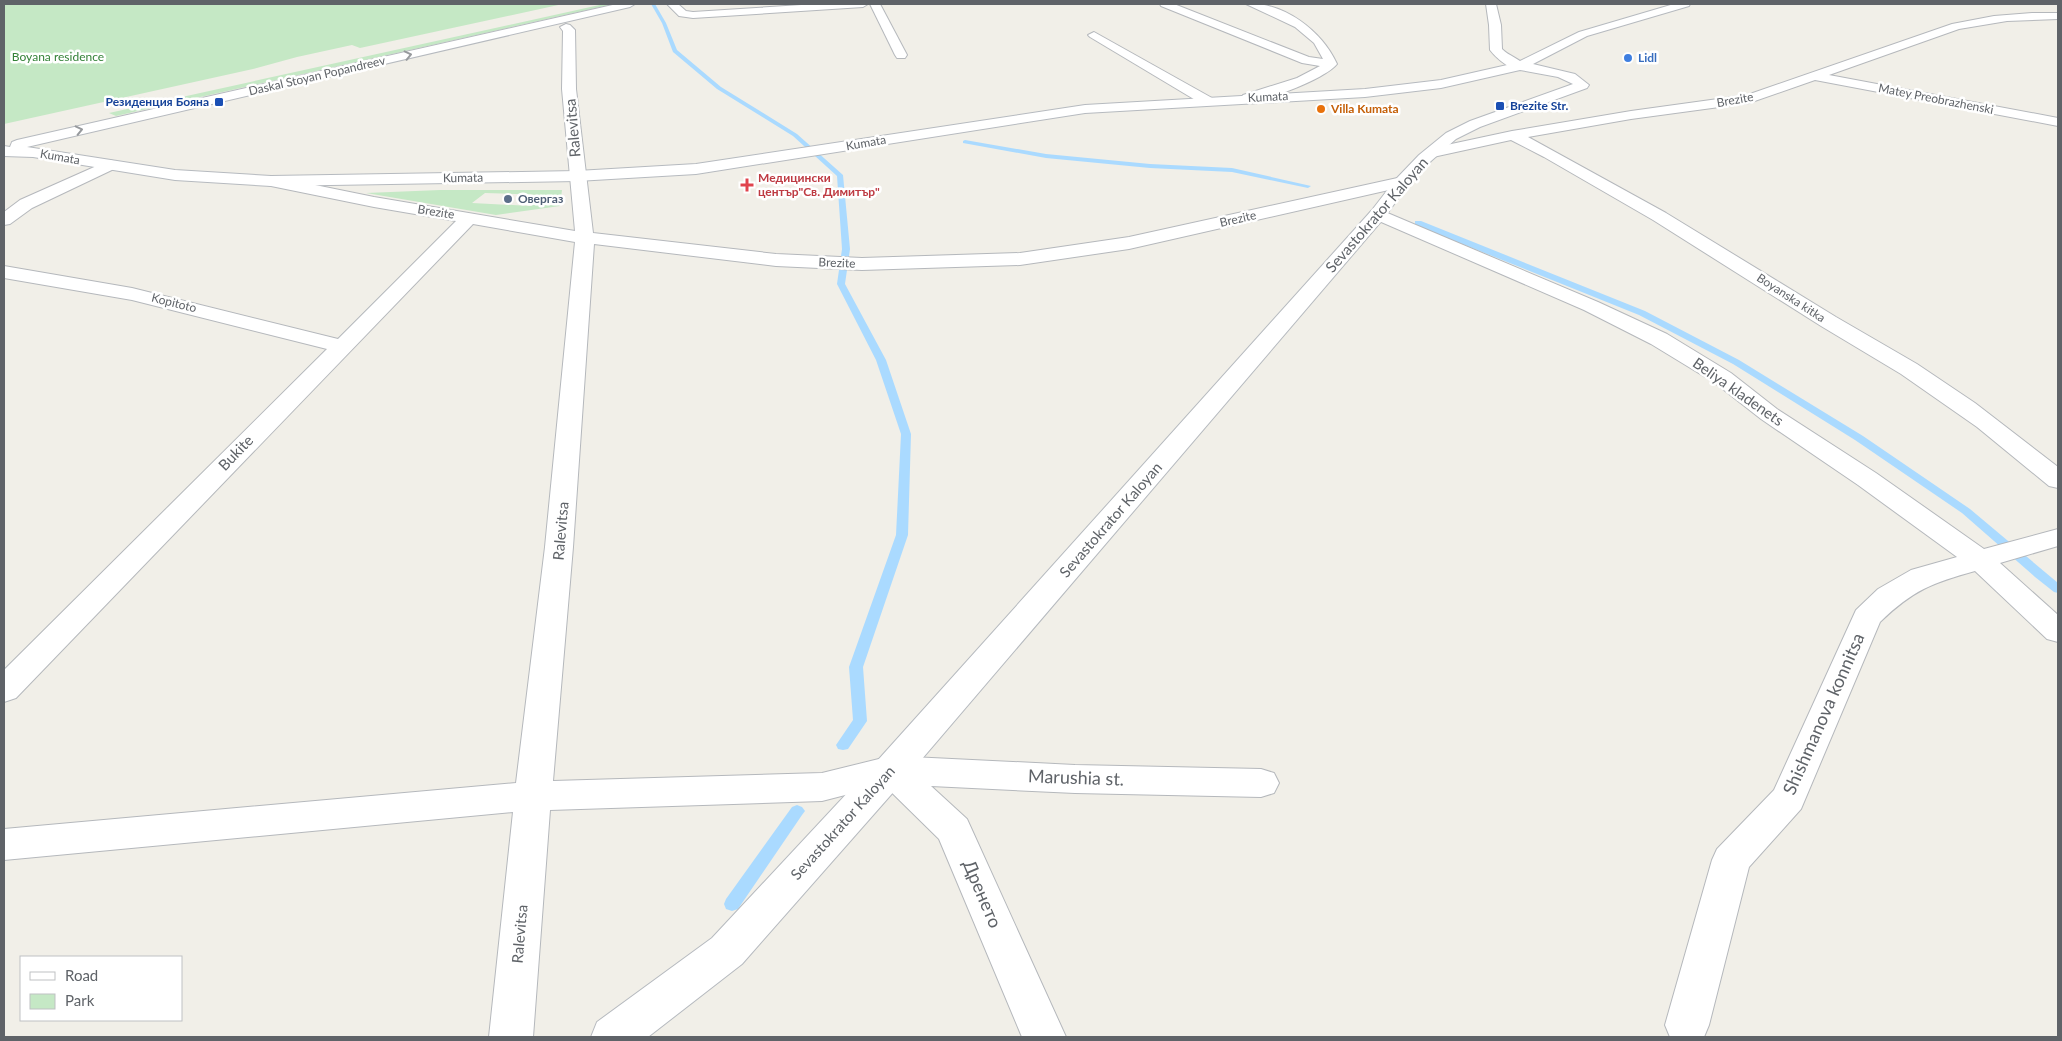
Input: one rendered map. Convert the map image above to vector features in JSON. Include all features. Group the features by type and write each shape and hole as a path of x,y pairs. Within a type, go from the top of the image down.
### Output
{"street":[{"name":"Daskal Stoyan Popandreev","path":"383,48 585,4"},
{"name":"Daskal Stoyan Popandreev","path":"32,147 630,4"},
{"path":"672,4 683,14 693,15 863,4"},
{"path":"875,4 901,55"},
{"path":"1165,4 1306,60 1331,64"},
{"path":"1252,4 1297,22 1328,54 1331,64"},
{"path":"1491,4 1495,25 1496,50 1504,58 1520,66"},
{"name":"Kumata","path":"32,147 110,165 175,175 271,181 577,176 696,169 1085,108 1365,93 1441,84 1520,66 1583,34 1685,4"},
{"name":"Brezite","path":"1432,152 1512,135 1631,115 1749,99 1956,26 1987,18 2058,16"},
{"name":"Ralevitsa","path":"511,1037 533,796 560,547 585,238 569,89 569,30 566,27"},
{"path":"1094,35 1207,101"},
{"path":"1248,98 1303,81 1318,74 1331,64"},
{"name":"Sevastokrator Kaloyan","path":"613,1037 727,951 891,770 1378,214 1402,182 1432,152 1451,136 1474,124 1582,85 1579,81 1568,76 1520,66"},
{"name":"Matey Preobrazhenski","path":"1813,76 2058,122"},
{"path":"1984,120 1998,111"},
{"path":"4,150 32,147 44,131 71,118"},
{"name":"Boyanska kitka","path":"1512,135 1561,159 1719,252 1867,346 1909,369 1948,395 2058,480"},
{"path":"4,220 26,204 110,165"},
{"name":"Brezite","path":"271,181 374,202 585,238 766,259 829,264 1020,259 1129,243 1402,182"},
{"name":"Beliya kladenets","path":"1378,214 1592,306 1659,338 1723,378 1769,414 1867,479 1980,560 2058,632"},
{"name":"Bukite","path":"4,690 470,217"},
{"name":"Kopitoto","path":"4,272 60,279 156,298 341,346"},
{"name":"Shishmanova konnitsa","path":"1688,1025 1731,860 1788,798 1867,617 1889,596 1922,578 2058,537"},
{"name":"Marushia st.","path":"4,845 533,796 822,787 891,770 1076,779 1261,783"},
{"name":"Дренето","path":"891,770 954,830 1044,1037"}],"green space":[{"name":"Boyana residence","path":"4,4 563,4 360,48 352,45 4,124"},
{"path":"604,4 614,4 116,116 109,113"},
{"path":"440,190 562,190 560,206 496,215 366,193","holes":["485,193 543,195 531,206 472,203"]}],"waterway":[{"path":"653,4 664,23 675,51 719,88 795,135 840,175 846,249 841,284 881,360 906,434 902,535 856,667 860,721 843,745"},
{"path":"965,142 1046,156 1150,166 1232,170 1308,186"},
{"path":"1418,223 1642,313 1736,362 1859,438 1966,511 2058,589"},
{"path":"732,904 797,811"}],"place":[{"name":"Lidl","path":"1628,58"},
{"name":"Резиденция Бояна","path":"219,102"},
{"name":"Brezite Str.","path":"1500,106"},
{"name":"Villa Kumata","path":"1321,109"},
{"name":"Медицински център\"Св. Димитър\"","path":"747,185"},
{"name":"Овергаз","path":"508,199"}]}
